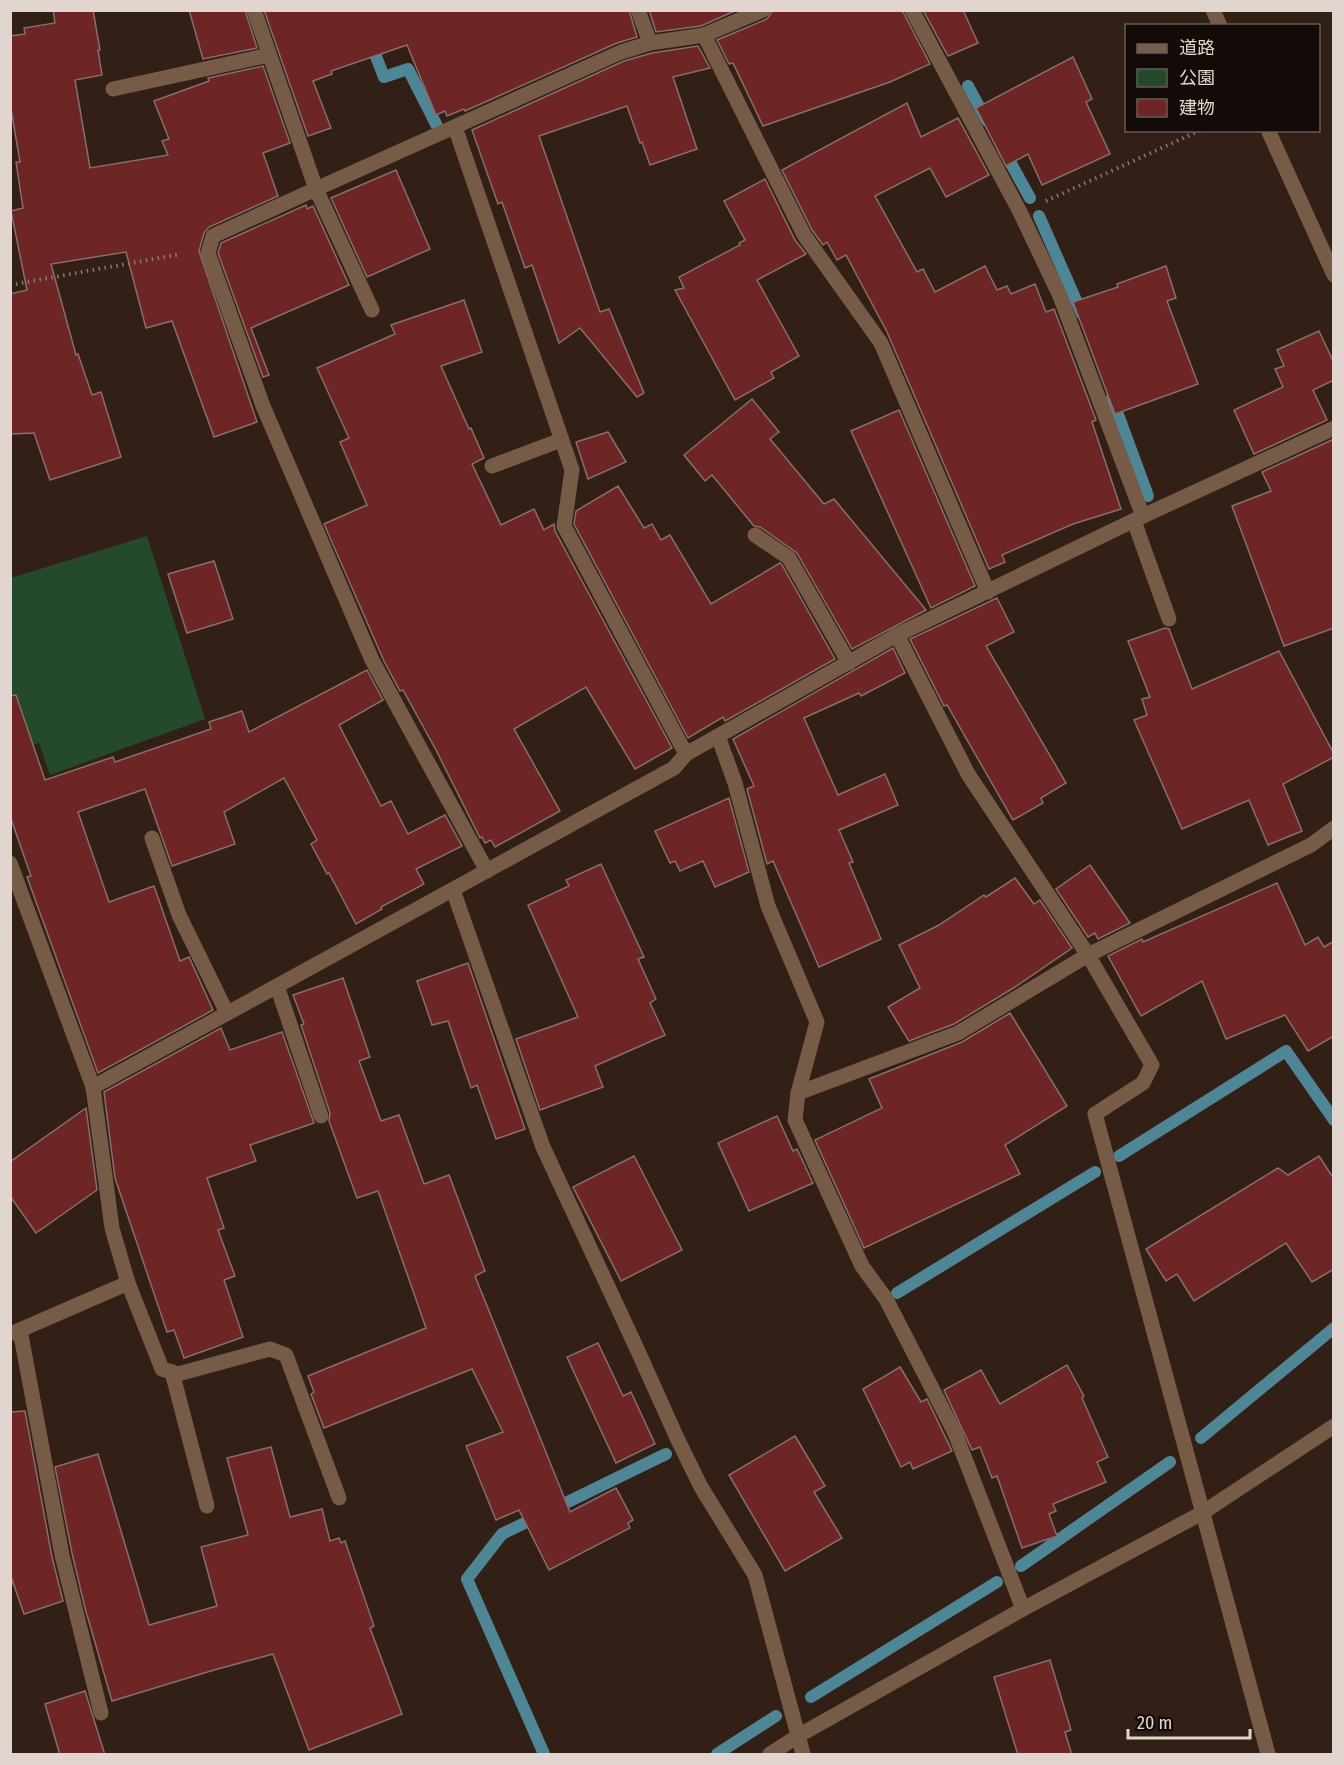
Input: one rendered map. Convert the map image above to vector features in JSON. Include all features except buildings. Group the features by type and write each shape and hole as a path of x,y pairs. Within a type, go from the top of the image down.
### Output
{"street":[{"path":"254,10 316,189 372,310"},
{"path":"638,10 650,43"},
{"path":"487,871 372,660 263,406 208,253 213,236 621,52 650,43 704,35 763,10"},
{"path":"912,10 1020,212 1060,296 1138,519 1169,619"},
{"path":"1213,10 1219,24"},
{"path":"704,35 804,235 881,343 988,592"},
{"path":"113,89 270,55"},
{"path":"455,127 572,470 564,526 686,754"},
{"path":"1269,132 1334,275"},
{"path":"93,1086 674,768 686,754 897,636 1138,519 1334,428"},
{"path":"492,466 561,440"},
{"path":"756,535 789,558 849,663"},
{"path":"897,636 968,774 1088,955 1152,1065 1143,1083 1095,1114 1268,1755"},
{"path":"718,736 735,783 768,906 817,1022 798,1093 795,1120 862,1266 886,1299 955,1433 1023,1609"},
{"path":"798,1093 958,1033 1088,955 1311,845 1334,828"},
{"path":"152,838 178,915 227,1013"},
{"path":"10,863 93,1086 112,1228 128,1283 162,1369 178,1374 270,1349 286,1355 339,1498"},
{"path":"453,890 543,1147 676,1438 701,1487 755,1575 803,1755"},
{"path":"277,986 321,1116"},
{"path":"101,1713 62,1555 15,1332 128,1283"},
{"path":"172,1372 207,1506"},
{"path":"770,1755 798,1736 1023,1609 1202,1514 1334,1426"}],"path":[{"path":"1020,212 1197,132"},
{"path":"10,285 209,249"}],"green space":[{"path":"147,536 205,719 50,775 39,743 11,753 11,578"}],"waterway":[{"path":"370,41 384,77 408,69 437,126"},
{"path":"968,86 987,121"},
{"path":"1003,149 1030,198"},
{"path":"1039,216 1082,314"},
{"path":"1112,398 1148,496"},
{"path":"1119,1156 1286,1051 1334,1120"},
{"path":"897,1293 1095,1172"},
{"path":"1201,1438 1334,1328"},
{"path":"544,1754 467,1579 502,1534 666,1454"},
{"path":"1021,1566 1170,1462"},
{"path":"811,1697 997,1582"},
{"path":"717,1754 776,1716"}]}
